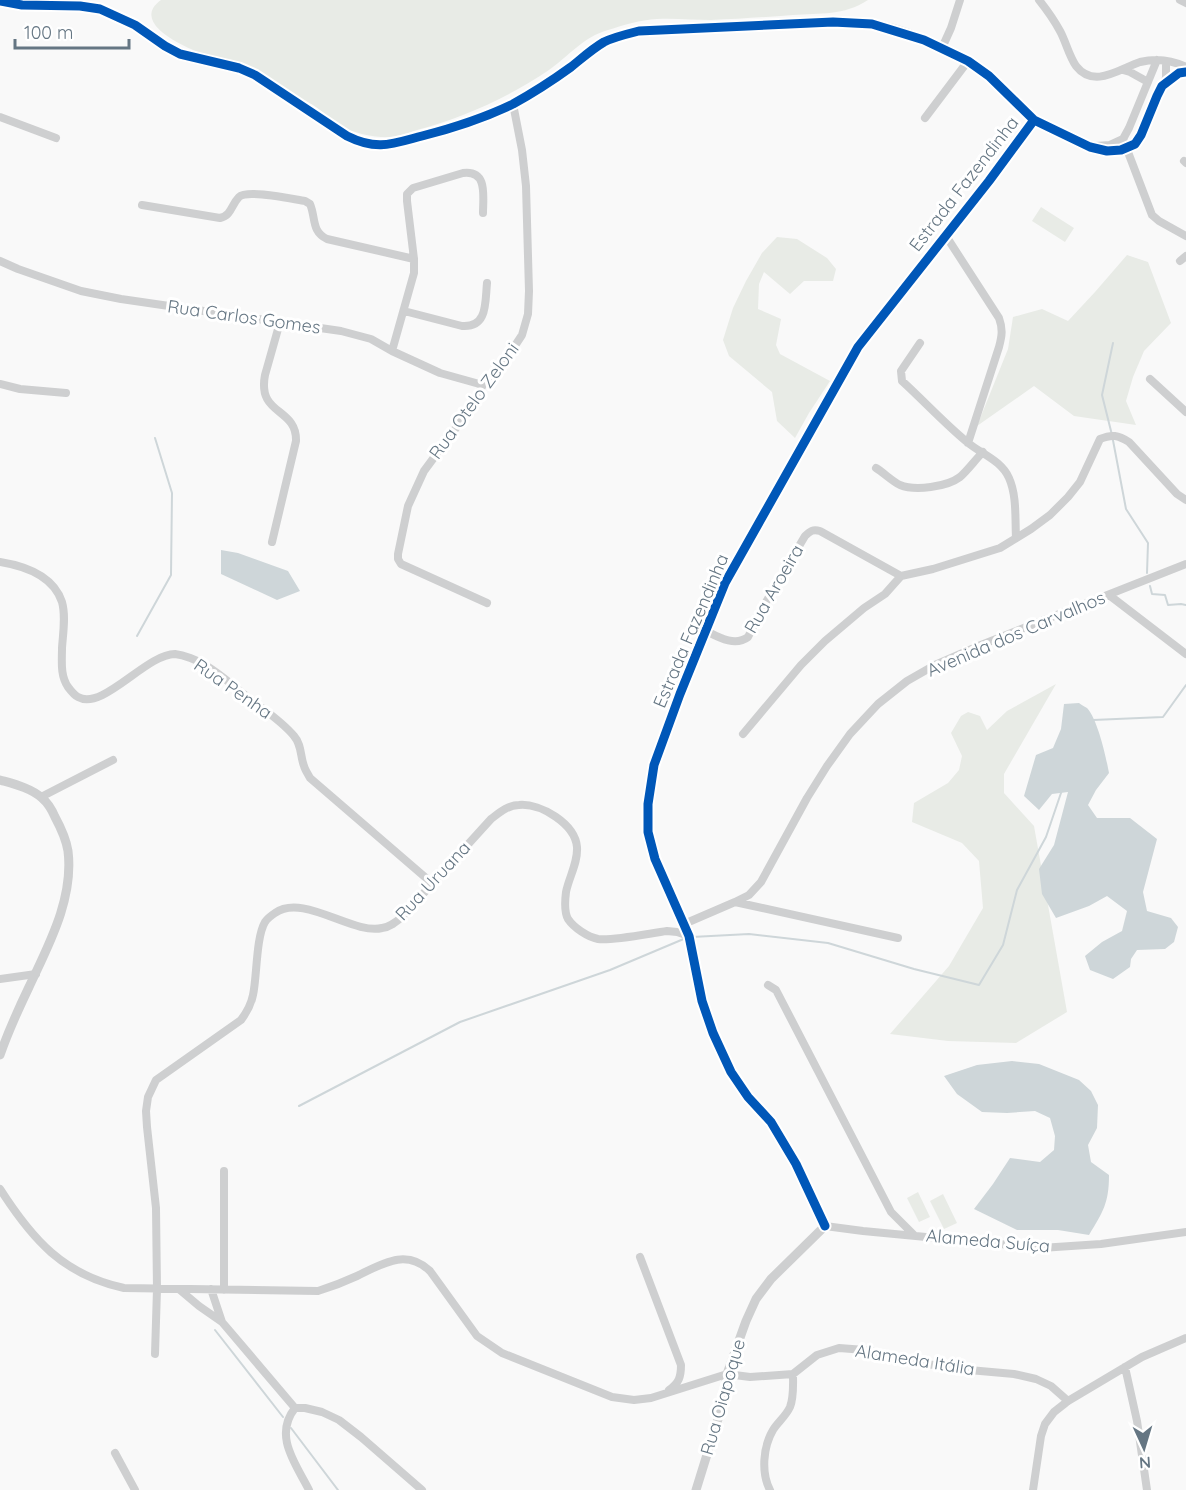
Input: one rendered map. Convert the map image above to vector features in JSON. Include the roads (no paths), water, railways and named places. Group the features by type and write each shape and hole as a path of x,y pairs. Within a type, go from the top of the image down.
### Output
{"street":[{"path":"942,48 960,0"},
{"path":"1040,0 1061,32 1076,65 1091,77 1123,70 1141,62 1157,60 1186,69"},
{"path":"1180,0 1186,3"},
{"name":"Estrada Fazendinha","path":"0,1 22,5 80,6 100,9 116,15 180,54 239,68 255,75 347,136 362,143 379,146 447,129 513,104 560,75 604,42 639,31 833,22 872,24 900,31 942,48 989,76 1034,120 858,347 725,583 654,765 648,804 648,832 655,860 684,924"},
{"path":"1090,147 1110,146 1124,139 1157,60"},
{"path":"1034,120 1101,151 1128,148 1135,144 1141,135 1156,96 1166,78 1166,61"},
{"path":"925,118 968,62"},
{"path":"1162,86 1186,69"},
{"path":"1123,70 1130,72 1156,96"},
{"name":"Rua Otelo Zeloni","path":"487,603 401,564 398,559 408,506 424,471 467,412 483,385 503,364 522,335 528,314 530,291 526,186 513,104"},
{"path":"0,117 56,138"},
{"path":"1129,128 1141,135"},
{"path":"1124,139 1152,214 1159,222 1186,236"},
{"path":"392,351 414,273 407,194 413,188 464,173 476,174 482,183 483,213"},
{"path":"142,205 220,218 230,212 239,196 244,194 305,201 310,204 316,230 320,235 414,259"},
{"path":"946,236 1002,326 999,347 968,443"},
{"name":"Rua Carlos Gomes","path":"0,261 64,285 111,297 341,331 371,339 440,373 483,385"},
{"path":"404,311 462,326 471,326 478,323 483,313 487,283"},
{"path":"272,542 296,441 293,423 267,401 264,392 265,375 280,322"},
{"path":"920,343 902,371 902,381 968,443 1000,465 1008,475 1013,488 1016,538"},
{"path":"1150,379 1186,412"},
{"path":"0,384 20,389 66,393"},
{"path":"744,734 801,665 864,608 885,594 901,576 933,569 1000,548 1050,515 1080,482 1100,439 1110,435 1120,436 1129,442 1177,494 1186,500"},
{"path":"876,468 898,484 924,488 959,478 982,452"},
{"name":"Rua Aroeira","path":"706,631 738,642 748,637 766,602 810,531 820,531 901,576"},
{"name":"Rua Penha","path":"0,562 34,571 53,586 58,594 63,614 63,676 66,684 78,698 94,698 102,695 152,661 162,657 174,654 204,664 275,718 295,737 300,747 304,767 310,778 433,884"},
{"name":"Avenida dos Carvalhos","path":"684,924 749,895 761,882 807,798 850,734 878,704 907,681 935,665 981,645 1186,564"},
{"path":"1109,596 1186,654"},
{"path":"41,797 113,760"},
{"path":"0,780 41,797 52,810 64,835 69,867 62,908 53,933 0,1055"},
{"name":"Rua Uruana","path":"157,1289 156,1208 146,1111 148,1097 156,1080 245,1015 253,996 261,933 265,921 276,911 293,908 312,910 369,929 381,929 392,925 433,884 491,819 505,809 518,805 533,806 547,812 567,826 574,835 577,847 576,859 566,893 565,907 568,918 575,927 600,939 667,930 677,932 689,939"},
{"path":"735,902 898,938"},
{"path":"684,924 702,1001 713,1034 731,1072 748,1097 771,1122 796,1164 825,1226"},
{"path":"0,979 36,974"},
{"path":"768,985 776,990 891,1212 914,1235"},
{"path":"224,1171 224,1290"},
{"path":"0,1189 22,1221 49,1251 65,1264 104,1284 124,1288 180,1290 318,1291 337,1285 391,1260 407,1259 421,1263 430,1271 477,1336 502,1353 612,1397 634,1400 651,1398 727,1374 750,1377 794,1374 790,1407 773,1430 768,1443 764,1473 770,1490"},
{"name":"Alameda Suíça","path":"825,1226 1041,1248 1101,1244 1186,1232"},
{"name":"Rua Oiapoque","path":"696,1490 723,1403 727,1374 756,1299 771,1279 825,1226"},
{"path":"640,1257 681,1365 678,1382 666,1392"},
{"path":"155,1354 157,1289"},
{"path":"211,1289 222,1322"},
{"path":"180,1290 222,1322 295,1408 322,1412 339,1420 422,1490"},
{"path":"1033,1490 1041,1436 1054,1412 1068,1401 1142,1357 1186,1338"},
{"name":"Alameda Itália","path":"794,1374 817,1355 839,1348 865,1350 927,1364 1014,1374 1036,1379 1051,1386 1068,1401"},
{"path":"1125,1367 1137,1421 1147,1490"},
{"path":"295,1408 289,1416 285,1438 289,1451 309,1490"},
{"path":"115,1454 135,1490"}],"waterway":[{"path":"1113,343 1102,395 1126,509 1148,543 1147,573"},
{"path":"137,636 171,575 172,493 155,438"},
{"path":"1150,586 1152,594 1165,595 1168,605 1186,605"},
{"path":"1093,720 1163,717 1186,685"},
{"path":"692,937 749,934 828,943 914,969 979,985 1003,945 1017,890 1046,837 1062,790"},
{"path":"299,1106 460,1022 610,970 686,938"},
{"path":"215,1330 283,1417"},
{"path":"291,1428 338,1490"}]}
